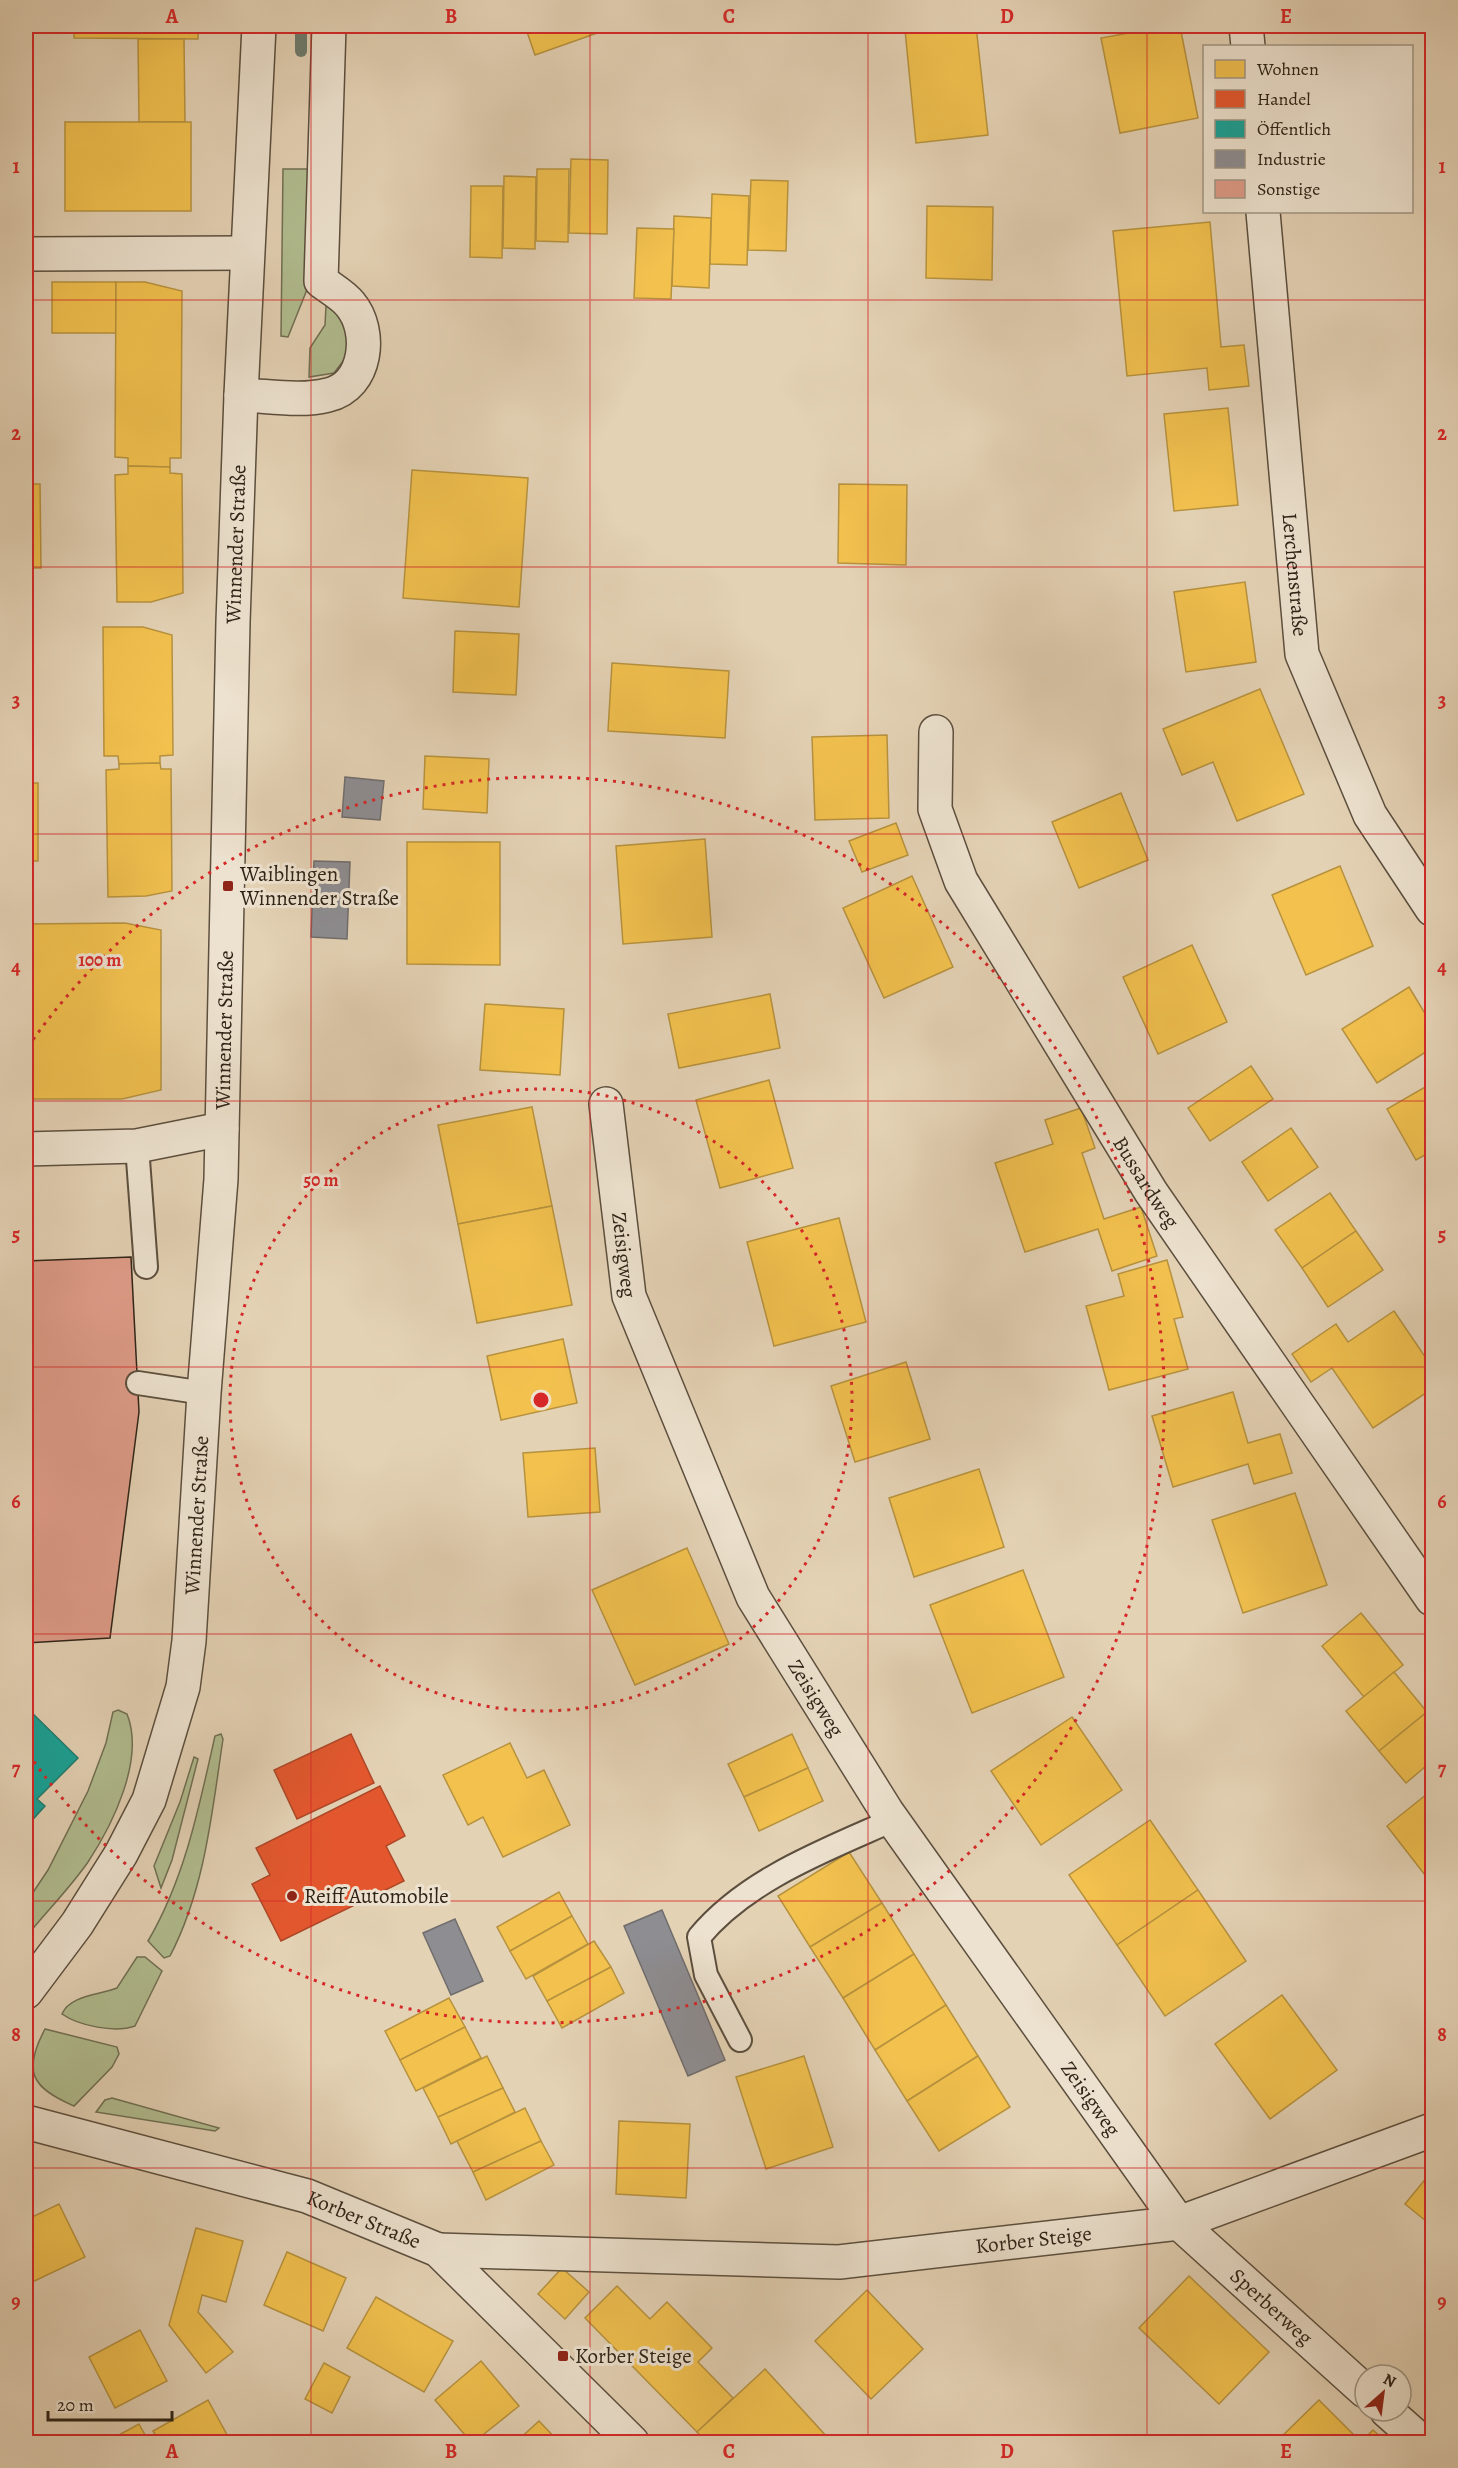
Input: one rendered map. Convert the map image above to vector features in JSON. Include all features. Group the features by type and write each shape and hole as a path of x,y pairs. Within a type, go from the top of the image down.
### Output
{"street":[{"name":"Winnender Straße","path":"26,1992 76,1924 121,1854 149,1800 159,1774 183,1687 189,1641 204,1393 221,1179 241,395 259,26"},
{"path":"241,395 296,397 329,395 346,388 362,363 363,329 350,304 321,281 329,26"},
{"path":"1246,26 1248,45"},
{"name":"Lerchenstraße","path":"1263,213 1302,654 1370,815 1432,909"},
{"path":"26,254 247,253"},
{"name":"Bussardweg","path":"936,732 935,809 961,881 1151,1192 1432,1599"},
{"name":"Zeisigweg","path":"606,1104 629,1296 753,1597 893,1820 1179,2223"},
{"path":"26,1149 138,1146 222,1129"},
{"name":"Korber Straße","path":"26,2122 307,2196 438,2250 632,2442"},
{"name":"Korber Steige","path":"438,2250 839,2262 1179,2223 1432,2130"},
{"name":"Sperberweg","path":"1179,2223 1353,2380"},
{"path":"1401,2423 1422,2442"}],"lane":[{"path":"138,1146 146,1267"},
{"path":"138,1383 204,1393"},
{"path":"740,2040 706,1975 699,1937 715,1918 761,1885 825,1851 893,1820"}],"green space":[{"path":"283,169 312,169 308,287 288,337 281,336"},
{"path":"326,306 339,309 348,318 347,356 334,373 309,377 310,348 325,325"},
{"path":"118,1710 127,1714 132,1732 132,1751 124,1791 98,1847 88,1862 26,1937 26,1903 48,1870 88,1791 106,1743 113,1712"},
{"path":"221,1734 223,1739 206,1850 192,1904 182,1930 170,1956 164,1958 148,1941 161,1917 181,1867 197,1815 215,1736"},
{"path":"194,1757 198,1759 172,1860 161,1888 154,1866 180,1802"},
{"path":"137,1957 145,1957 162,1971 135,2026 118,2029 97,2027 78,2022 62,2014 78,1999 117,1988"},
{"path":"45,2029 117,2047 119,2054 112,2067 74,2106 49,2092 40,2085 35,2077 34,2057"},
{"path":"112,2098 219,2128 215,2131 96,2112 105,2100"}],"building: Wohnen":[{"path":"74,26 198,26 198,39 74,38"},
{"path":"525,26 597,26 600,32 535,55"},
{"path":"976,26 988,135 916,143 905,30"},
{"path":"1167,26 1180,26 1198,118 1120,133 1101,38"},
{"path":"138,39 184,39 185,122 139,122"},
{"path":"65,122 191,122 191,211 65,211"},
{"path":"571,159 608,160 607,234 569,233"},
{"path":"537,169 569,169 568,242 536,241"},
{"path":"504,176 536,177 535,249 503,248"},
{"path":"751,180 788,181 786,251 748,250"},
{"path":"471,186 503,186 502,258 470,257"},
{"path":"712,194 749,196 747,265 710,264"},
{"path":"927,206 993,207 992,280 926,278"},
{"path":"674,216 711,218 709,288 672,286"},
{"path":"1210,222 1221,347 1244,345 1249,386 1209,390 1207,368 1127,376 1113,231"},
{"path":"637,228 674,229 671,299 634,298"},
{"path":"52,282 116,282 116,333 52,333"},
{"path":"116,282 145,282 182,291 181,458 170,458 170,467 128,466 128,458 115,457"},
{"path":"1228,408 1238,505 1174,511 1164,414"},
{"path":"128,466 170,467 170,473 182,474 183,593 151,602 117,602 115,475 128,474"},
{"path":"412,470 528,478 519,607 403,598"},
{"path":"26,484 40,484 41,568 26,568"},
{"path":"839,484 907,485 906,565 838,563"},
{"path":"1245,582 1256,662 1186,672 1174,592"},
{"path":"103,627 143,627 172,635 173,755 160,756 160,763 119,764 118,756 104,756"},
{"path":"455,631 519,634 516,695 453,692"},
{"path":"612,663 729,671 725,738 608,731"},
{"path":"1260,689 1304,794 1237,821 1213,762 1182,775 1163,729"},
{"path":"887,735 889,818 815,820 812,737"},
{"path":"425,756 489,759 487,813 423,809"},
{"path":"160,763 161,769 171,769 172,891 146,896 108,897 106,770 119,769 119,764"},
{"path":"26,783 38,783 38,861 26,861"},
{"path":"1121,793 1148,860 1079,888 1052,822"},
{"path":"896,823 908,855 862,872 849,841"},
{"path":"705,839 712,937 623,944 616,846"},
{"path":"407,842 500,842 500,965 407,964"},
{"path":"1340,866 1373,946 1306,975 1272,895"},
{"path":"912,876 953,967 884,998 843,908"},
{"path":"125,923 161,930 161,1090 122,1099 26,1099 26,924"},
{"path":"1192,945 1227,1022 1158,1054 1123,977"},
{"path":"1409,987 1432,1025 1432,1048 1377,1083 1342,1029"},
{"path":"770,994 780,1048 679,1068 668,1014"},
{"path":"485,1004 564,1009 560,1075 480,1070"},
{"path":"1251,1066 1273,1099 1210,1141 1188,1108"},
{"path":"769,1080 793,1168 720,1188 696,1100"},
{"path":"1432,1083 1432,1151 1416,1160 1387,1109"},
{"path":"532,1107 552,1206 458,1224 438,1125"},
{"path":"1081,1108 1095,1148 1082,1153 1104,1219 1141,1207 1157,1256 1112,1271 1098,1229 1025,1252 995,1163 1053,1144 1045,1120"},
{"path":"1291,1128 1318,1167 1268,1201 1242,1162"},
{"path":"1330,1193 1356,1231 1302,1268 1275,1230"},
{"path":"552,1206 572,1305 477,1323 458,1224"},
{"path":"839,1218 866,1322 774,1346 747,1242"},
{"path":"1356,1231 1383,1270 1328,1307 1302,1268"},
{"path":"1167,1260 1183,1317 1174,1319 1188,1369 1109,1390 1086,1306 1124,1296 1118,1274"},
{"path":"1394,1311 1432,1367 1432,1389 1373,1428 1332,1368 1311,1382 1292,1354 1336,1324 1348,1342"},
{"path":"563,1339 577,1403 501,1420 487,1356"},
{"path":"906,1362 930,1439 855,1462 831,1386"},
{"path":"1233,1392 1248,1443 1280,1434 1292,1473 1254,1484 1248,1464 1173,1487 1152,1416"},
{"path":"595,1448 600,1512 528,1517 523,1453"},
{"path":"1432,1467 1432,1484 1425,1473"},
{"path":"979,1469 1004,1547 914,1577 889,1498"},
{"path":"1295,1493 1327,1585 1243,1613 1212,1520"},
{"path":"687,1548 729,1644 635,1685 592,1590"},
{"path":"1023,1570 1064,1677 972,1713 930,1605"},
{"path":"1361,1613 1403,1665 1364,1697 1322,1646"},
{"path":"1394,1672 1427,1712 1379,1751 1346,1711"},
{"path":"1427,1712 1432,1718 1432,1761 1406,1783 1379,1751"},
{"path":"1072,1717 1122,1790 1041,1845 991,1771"},
{"path":"792,1734 808,1768 744,1797 728,1764"},
{"path":"510,1743 527,1778 544,1770 570,1825 503,1857 483,1817 468,1825 443,1775"},
{"path":"808,1768 823,1801 759,1831 744,1797"},
{"path":"1432,1790 1432,1884 1387,1826"},
{"path":"1150,1820 1198,1890 1117,1945 1069,1875"},
{"path":"849,1852 882,1903 810,1947 778,1896"},
{"path":"1198,1890 1246,1961 1165,2016 1117,1945"},
{"path":"559,1892 572,1916 510,1951 497,1927"},
{"path":"882,1903 914,1954 843,1998 810,1947"},
{"path":"572,1916 588,1944 526,1979 510,1951"},
{"path":"594,1941 611,1967 547,2001 533,1976"},
{"path":"914,1954 946,2005 875,2050 843,1998"},
{"path":"611,1967 624,1993 562,2028 547,2001"},
{"path":"1282,1995 1337,2070 1270,2119 1215,2044"},
{"path":"449,1998 465,2027 400,2060 385,2031"},
{"path":"946,2005 978,2056 907,2101 875,2050"},
{"path":"465,2027 481,2058 416,2091 400,2060"},
{"path":"487,2056 503,2088 438,2117 423,2088"},
{"path":"804,2056 833,2147 766,2169 736,2077"},
{"path":"978,2056 1010,2107 939,2151 907,2101"},
{"path":"503,2088 515,2112 451,2144 438,2117"},
{"path":"525,2108 541,2141 473,2172 457,2141"},
{"path":"619,2121 690,2124 686,2198 616,2194"},
{"path":"541,2141 554,2165 486,2200 473,2172"},
{"path":"1432,2171 1432,2226 1405,2204"},
{"path":"59,2204 85,2257 26,2285 26,2220"},
{"path":"196,2228 243,2241 226,2302 202,2295 198,2312 233,2352 206,2373 169,2325"},
{"path":"287,2252 346,2278 323,2331 264,2305"},
{"path":"562,2268 589,2292 565,2319 538,2294"},
{"path":"1189,2276 1269,2352 1219,2404 1139,2328"},
{"path":"617,2286 650,2319 667,2302 712,2348 698,2362 733,2398 697,2432 585,2318"},
{"path":"867,2290 923,2349 871,2399 815,2341"},
{"path":"376,2297 453,2341 424,2392 347,2348"},
{"path":"140,2330 167,2381 115,2408 89,2357"},
{"path":"481,2361 519,2406 471,2442 435,2400"},
{"path":"324,2363 350,2377 332,2413 305,2399"},
{"path":"765,2369 828,2438 823,2442 707,2442 697,2432"},
{"path":"208,2400 231,2442 160,2442 153,2431"},
{"path":"1319,2400 1361,2442 1276,2442"},
{"path":"539,2421 559,2442 516,2442"},
{"path":"139,2424 149,2442 106,2442"},
{"path":"1373,2430 1386,2442 1361,2442"}],"building: Handel":[{"path":"351,1734 374,1783 297,1819 274,1770"},
{"path":"380,1786 405,1836 386,1846 404,1881 281,1941 252,1884 270,1875 256,1848"}],"building: Öffentlich":[{"path":"26,1707 78,1758 37,1799 45,1806 26,1827"}],"building: Industrie":[{"path":"345,777 384,781 380,820 342,817"},
{"path":"314,861 350,862 347,939 311,937"},
{"path":"662,1910 725,2060 688,2076 624,1926"},
{"path":"455,1919 483,1981 451,1995 423,1933"}],"building: Sonstige":[{"path":"131,1257 139,1412 110,1638 26,1643 26,1261"}],"waterway":[{"path":"301,26 301,51"}],"place":[{"name":"Waiblingen Winnender Straße","path":"228,886"},
{"name":"Reiff Automobile","path":"292,1896"},
{"name":"Korber Steige","path":"563,2356"}]}
